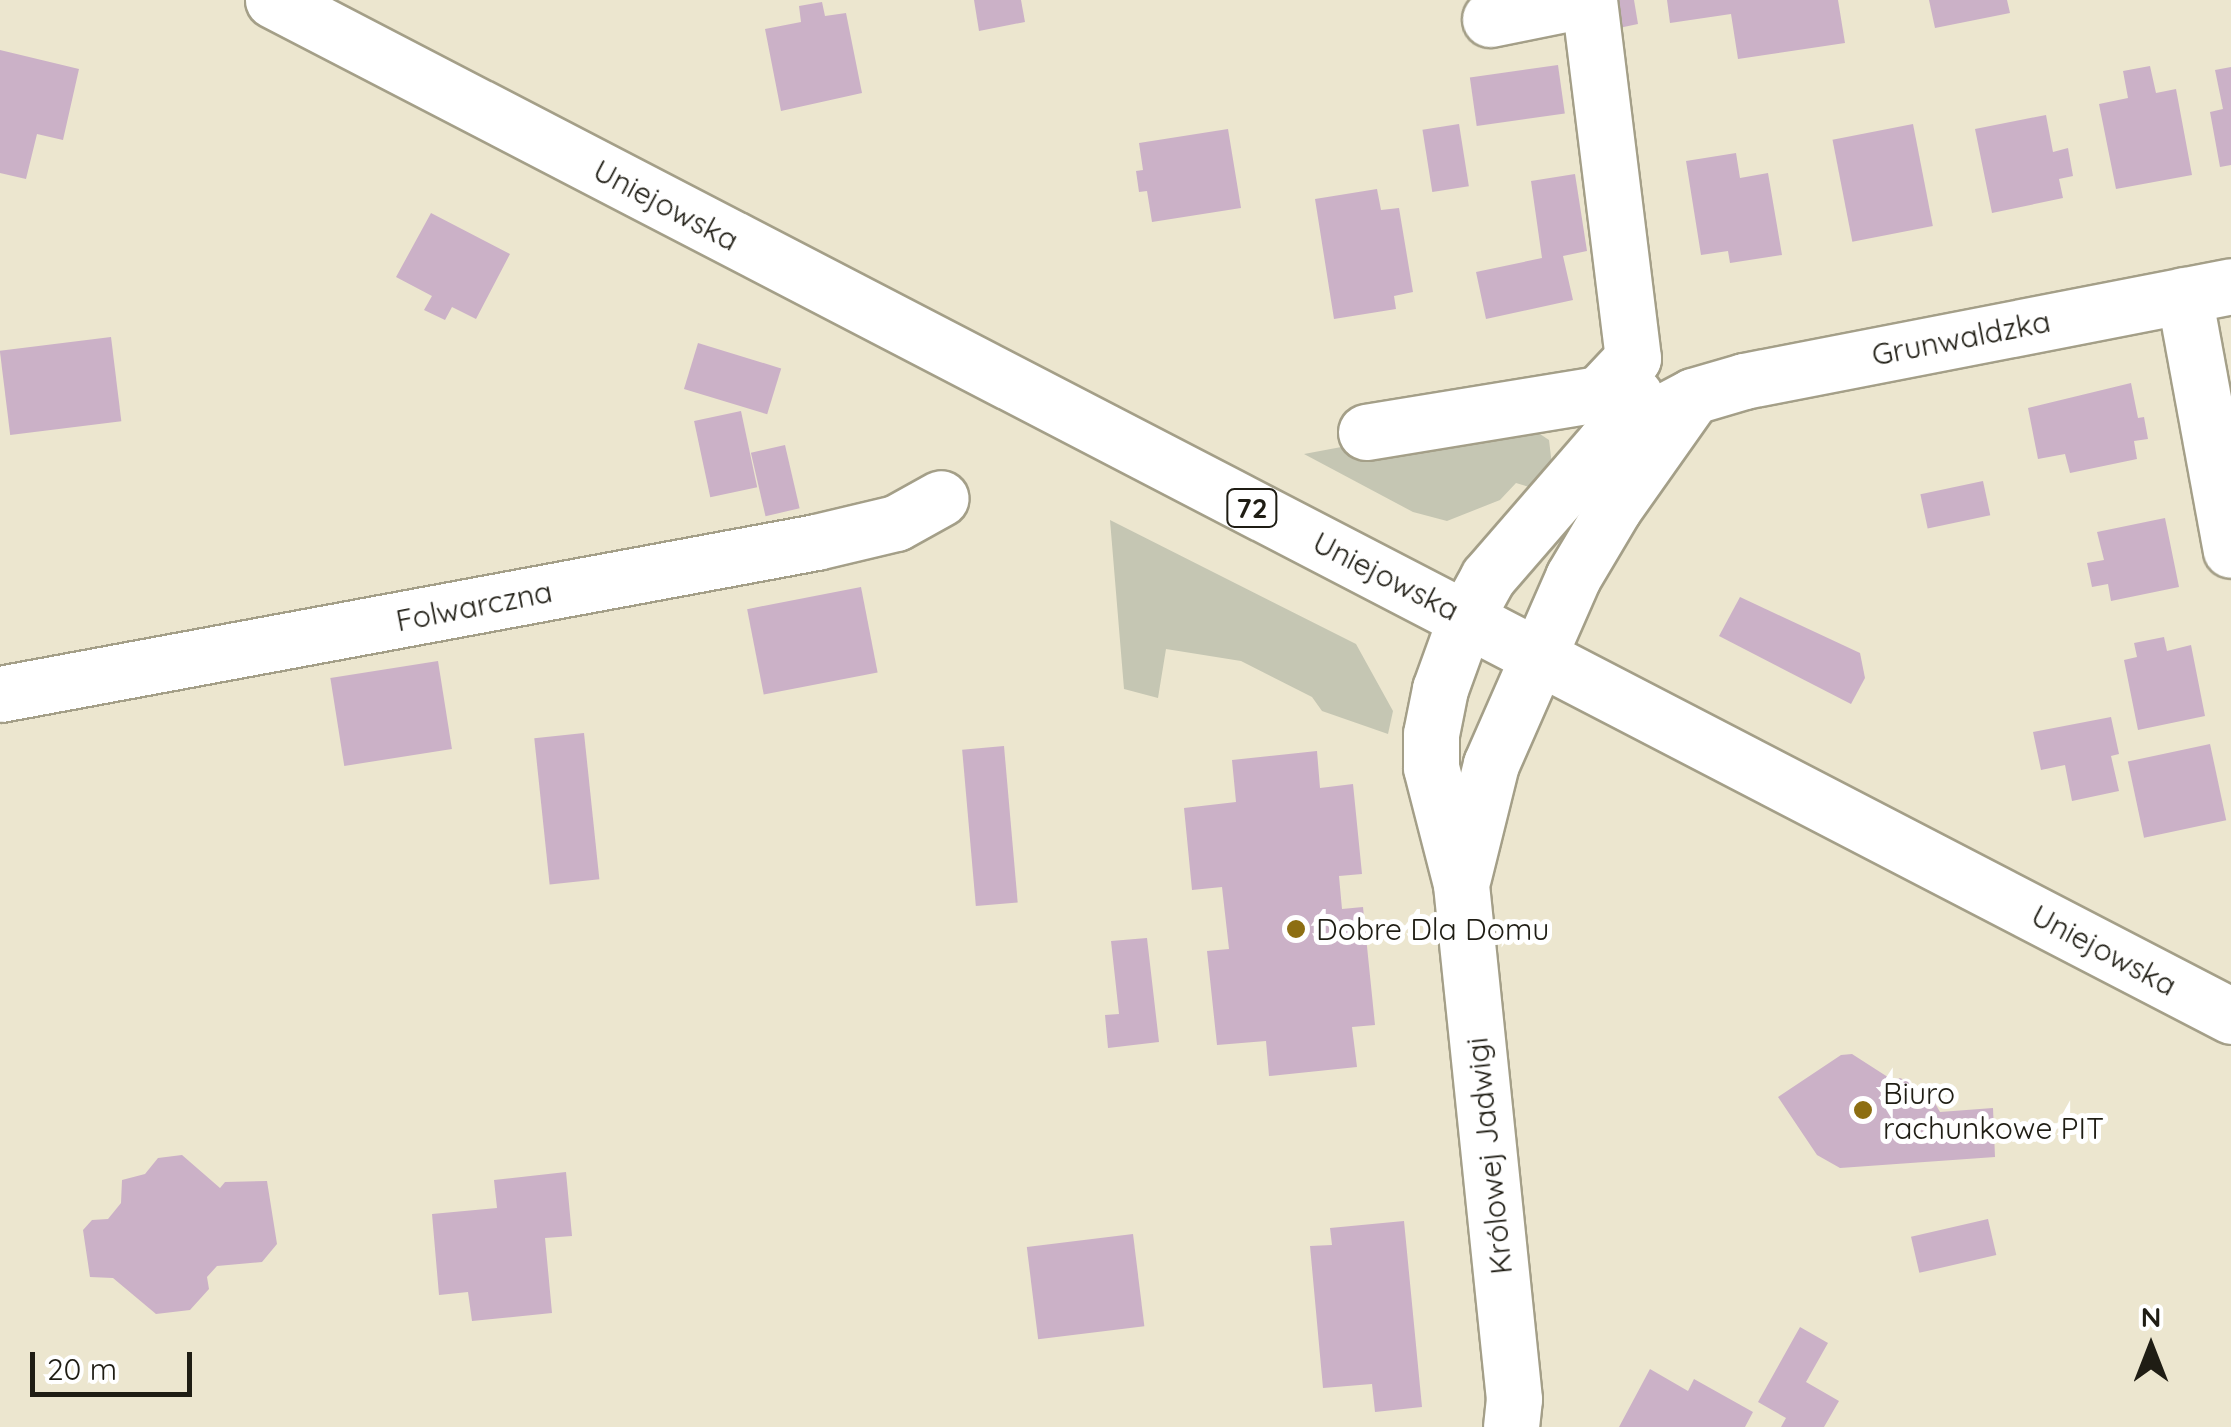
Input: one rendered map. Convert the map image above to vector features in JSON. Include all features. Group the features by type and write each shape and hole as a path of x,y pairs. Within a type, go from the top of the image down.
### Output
{"street":[{"name":"Uniejowska","path":"274,0 2231,1016"},
{"path":"1490,19 1586,0 1633,358 1599,394"},
{"name":"Grunwaldzka","path":"1466,617 1502,555 1604,443 1693,396 1744,381 2207,290"},
{"path":"2207,290 2231,550"},
{"name":"Grunwaldzka","path":"1366,432 1599,394 1693,396"},
{"name":"Królowej Jadwigi","path":"1461,884 1472,826 1491,764 1573,577 1693,396"},
{"name":"Folwarczna","path":"0,694 816,542 896,524 940,498"},
{"name":"Królowej Jadwigi","path":"1466,617 1440,688 1431,734 1437,797 1461,884 1514,1399 1511,1427"}],"green space":[{"path":"1534,430 1549,440 1552,465 1536,489 1516,483 1500,500 1447,521 1413,512 1304,454 1384,439"},
{"path":"1110,520 1356,644 1393,711 1388,734 1322,711 1312,697 1241,661 1166,649 1158,698 1124,689"}],"building":[{"path":"974,0 1021,0 1025,22 979,31"},
{"path":"1609,0 1634,0 1638,24 1614,29"},
{"path":"1667,0 1838,0 1845,43 1738,59 1731,14 1670,23"},
{"path":"1929,0 2007,0 2010,13 1935,28"},
{"path":"822,2 825,16 846,13 862,93 781,111 765,29 801,22 799,6"},
{"path":"0,50 79,69 63,140 37,134 26,179 0,173"},
{"path":"1558,65 1565,114 1477,126 1470,77"},
{"path":"2150,66 2156,93 2176,89 2192,175 2116,189 2099,104 2128,98 2123,71"},
{"path":"2231,67 2231,165 2220,167 2210,112 2223,109 2215,70"},
{"path":"2046,115 2053,152 2068,148 2073,176 2059,179 2063,198 1992,213 1975,129"},
{"path":"1459,124 1469,186 1432,192 1422,130"},
{"path":"1913,124 1933,226 1852,242 1833,140"},
{"path":"1228,129 1241,208 1152,222 1147,191 1139,192 1136,171 1143,170 1139,143"},
{"path":"1736,153 1740,178 1768,173 1782,255 1730,263 1728,251 1701,255 1686,161"},
{"path":"1575,174 1587,251 1563,256 1573,300 1486,319 1476,272 1542,258 1531,181"},
{"path":"1377,189 1381,210 1399,208 1413,292 1394,296 1396,309 1334,319 1315,199"},
{"path":"431,213 510,254 476,319 452,307 445,320 424,310 432,296 396,277"},
{"path":"111,337 121,421 10,435 0,351"},
{"path":"698,343 781,368 767,414 684,389"},
{"path":"2131,383 2138,418 2144,417 2148,439 2134,441 2137,459 2070,473 2065,454 2038,459 2028,408"},
{"path":"741,411 757,487 710,497 694,421"},
{"path":"785,445 800,508 766,516 751,453"},
{"path":"1983,481 1990,515 1928,529 1920,494"},
{"path":"2165,518 2179,587 2111,601 2108,584 2092,587 2087,563 2104,560 2097,532"},
{"path":"861,587 878,672 764,695 747,609"},
{"path":"1740,597 1860,653 1865,678 1851,704 1719,636"},
{"path":"2164,637 2167,651 2191,645 2205,716 2138,730 2124,660 2137,657 2134,643"},
{"path":"438,661 452,749 344,766 330,678"},
{"path":"2111,717 2119,754 2111,756 2119,791 2072,801 2065,765 2041,770 2033,732"},
{"path":"584,733 599,879 550,884 534,738"},
{"path":"2210,744 2226,820 2144,838 2128,761"},
{"path":"1004,746 1018,902 976,906 962,750"},
{"name":"Dobre Dla Domu","path":"1317,751 1320,788 1353,784 1362,874 1339,876 1342,909 1363,907 1375,1025 1352,1027 1357,1067 1269,1076 1266,1041 1217,1045 1207,951 1229,949 1222,887 1192,890 1184,808 1236,802 1232,760"},
{"path":"1147,938 1159,1042 1108,1048 1105,1015 1119,1014 1111,941"},
{"name":"Biuro rachunkowe PIT","path":"1852,1054 1894,1081 1900,1078 1928,1091 1940,1112 1993,1108 1995,1157 1840,1168 1817,1155 1778,1097 1841,1055"},
{"path":"182,1155 220,1188 225,1182 267,1181 277,1244 262,1262 217,1266 207,1277 209,1289 190,1310 156,1314 113,1278 90,1277 83,1230 92,1220 108,1219 121,1203 122,1180 145,1174 158,1158"},
{"path":"566,1172 572,1236 545,1238 552,1313 472,1321 468,1292 439,1295 432,1214 497,1208 494,1180"},
{"path":"1988,1219 1996,1255 1919,1273 1911,1237"},
{"path":"1404,1221 1422,1407 1375,1412 1372,1384 1323,1388 1310,1246 1332,1245 1330,1228"},
{"path":"1133,1234 1144,1326 1038,1339 1027,1247"},
{"path":"1800,1327 1828,1343 1806,1382 1839,1401 1824,1427 1781,1427 1786,1418 1758,1402"},
{"path":"1650,1369 1688,1391 1694,1379 1753,1412 1745,1427 1619,1427"}],"place":[{"name":"Dobre Dla Domu","path":"1296,929"},
{"name":"Biuro rachunkowe PIT","path":"1863,1110"}]}
